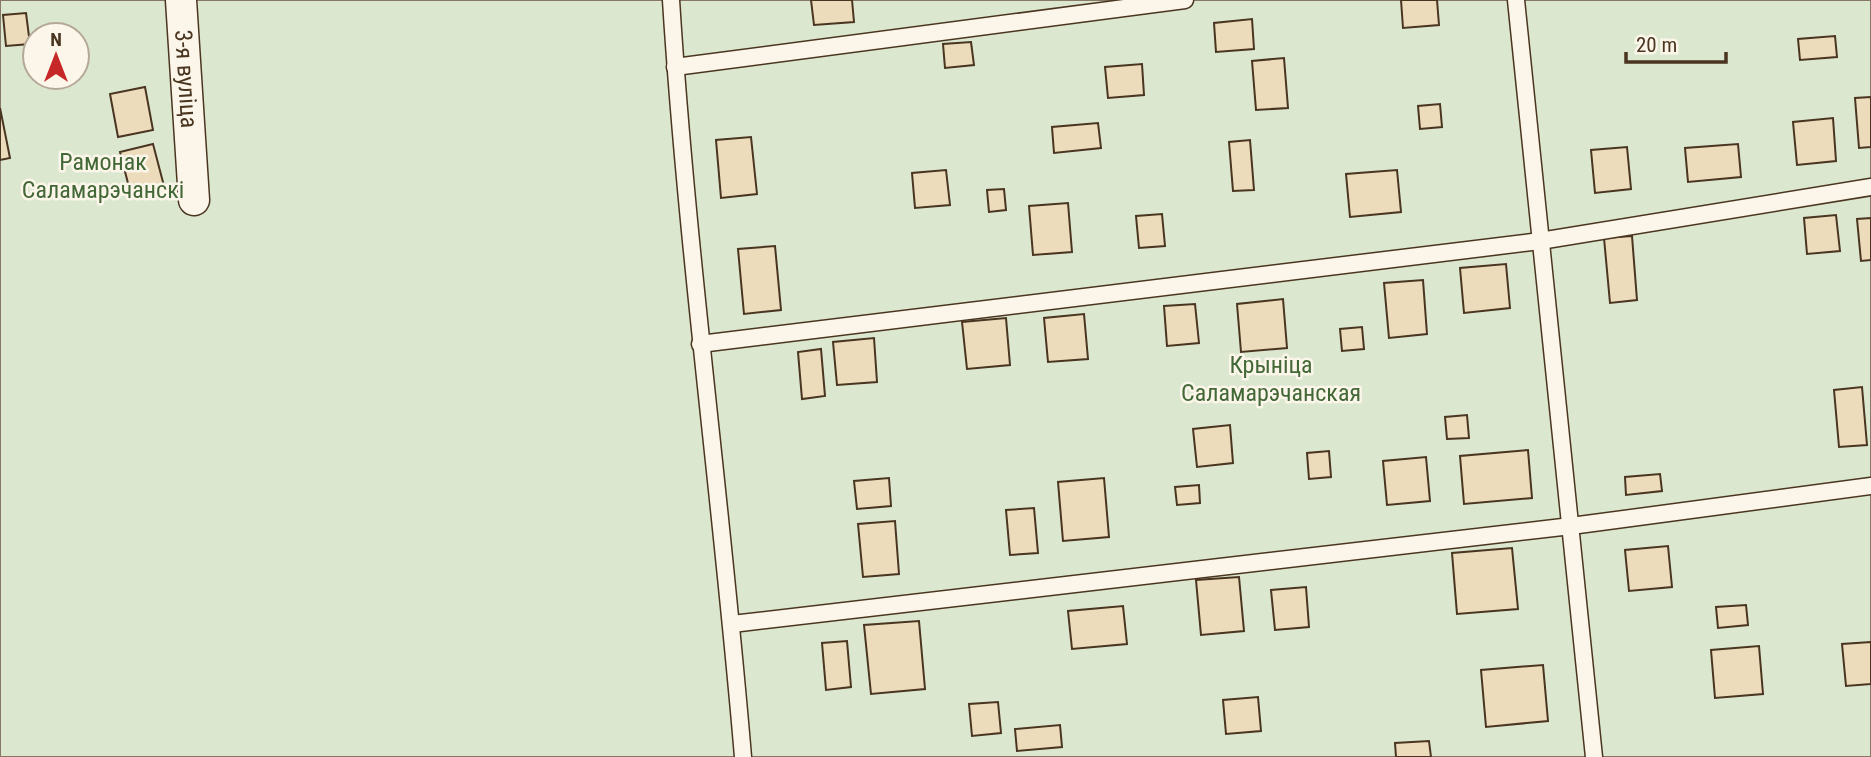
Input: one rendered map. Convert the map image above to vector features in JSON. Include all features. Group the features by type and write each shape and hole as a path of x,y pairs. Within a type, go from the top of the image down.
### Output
{"street":[{"name":"3-я вуліца","path":"181,0 194,200"}],"lane":[{"path":"671,0 700,344 732,624 743,757"},
{"path":"675,67 1185,0"},
{"path":"1516,0 1594,757"},
{"path":"700,344 1540,241 1871,187"},
{"path":"732,624 1571,526 1871,486"}],"green space":[{"name":"Крыніца Саламарэчанская","path":"0,0 1871,0 1871,757 0,757"}],"building":[{"path":"811,0 852,0 854,22 814,25"},
{"path":"1401,0 1437,0 1439,25 1403,28"},
{"path":"26,13 27,21 21,21 21,45 6,46 3,15"},
{"path":"1252,19 1254,49 1216,52 1214,23"},
{"path":"1835,36 1837,57 1800,60 1798,39"},
{"path":"971,42 974,65 945,68 943,44"},
{"path":"1284,58 1288,108 1256,110 1252,61"},
{"path":"1142,64 1144,95 1108,98 1105,67"},
{"path":"145,87 153,130 118,137 110,94"},
{"path":"1871,97 1871,147 1859,148 1855,98"},
{"path":"1440,104 1442,127 1420,129 1418,106"},
{"path":"0,108 10,158 0,160"},
{"path":"1833,118 1836,161 1797,165 1793,122"},
{"path":"1098,123 1101,148 1054,153 1052,127"},
{"path":"751,137 757,194 721,198 716,140"},
{"path":"1250,140 1254,190 1233,191 1229,142"},
{"path":"153,144 164,186 131,195 120,152"},
{"path":"1738,144 1741,177 1688,182 1685,148"},
{"path":"1627,147 1631,189 1595,193 1591,150"},
{"path":"946,170 950,205 915,208 912,173"},
{"path":"1397,170 1401,212 1350,217 1346,174"},
{"path":"1004,189 1006,210 989,212 987,190"},
{"path":"1068,203 1072,252 1033,255 1029,206"},
{"path":"1162,214 1165,246 1139,248 1136,216"},
{"path":"1836,215 1840,251 1807,254 1804,218"},
{"path":"1871,218 1871,260 1861,261 1857,219"},
{"path":"1632,236 1637,300 1610,303 1604,238"},
{"path":"775,246 781,310 744,314 738,249"},
{"path":"1506,264 1510,308 1464,313 1460,268"},
{"path":"1423,280 1427,334 1389,338 1384,283"},
{"path":"1283,299 1287,348 1241,352 1237,304"},
{"path":"1195,304 1199,343 1167,346 1164,306"},
{"path":"1084,314 1088,359 1048,362 1044,318"},
{"path":"1006,318 1010,365 967,369 962,322"},
{"path":"1362,327 1364,349 1342,351 1340,329"},
{"path":"874,338 877,382 837,385 833,342"},
{"path":"821,349 825,396 802,399 798,352"},
{"path":"1862,387 1867,445 1839,447 1834,390"},
{"path":"1467,415 1469,438 1447,439 1445,417"},
{"path":"1230,425 1233,463 1197,467 1193,429"},
{"path":"1528,450 1532,498 1464,504 1460,456"},
{"path":"1329,451 1331,477 1309,479 1307,453"},
{"path":"1426,457 1430,501 1387,505 1383,461"},
{"path":"1660,474 1662,491 1626,495 1625,477"},
{"path":"889,478 891,506 857,509 854,481"},
{"path":"1104,478 1109,537 1063,541 1058,482"},
{"path":"1199,485 1200,503 1177,505 1175,487"},
{"path":"1034,508 1038,553 1010,555 1006,510"},
{"path":"895,521 899,574 863,577 858,524"},
{"path":"1668,546 1672,587 1629,591 1625,550"},
{"path":"1512,548 1518,609 1457,614 1452,553"},
{"path":"1239,577 1244,631 1201,635 1196,580"},
{"path":"1306,587 1309,627 1275,630 1271,590"},
{"path":"1746,605 1748,625 1718,628 1716,607"},
{"path":"1123,606 1127,644 1072,649 1068,611"},
{"path":"919,621 925,689 871,694 864,625"},
{"path":"847,641 851,687 826,690 822,643"},
{"path":"1871,642 1871,684 1846,686 1842,644"},
{"path":"1759,646 1763,694 1715,698 1711,650"},
{"path":"1543,665 1548,721 1486,727 1481,670"},
{"path":"1258,697 1261,731 1226,734 1223,700"},
{"path":"998,702 1001,733 972,736 969,704"},
{"path":"1060,725 1062,747 1017,751 1015,729"},
{"path":"1429,741 1431,757 1396,757 1395,743"}],"park label":[{"name":"Рамонак Саламарэчанскі","path":"103,176"}]}
